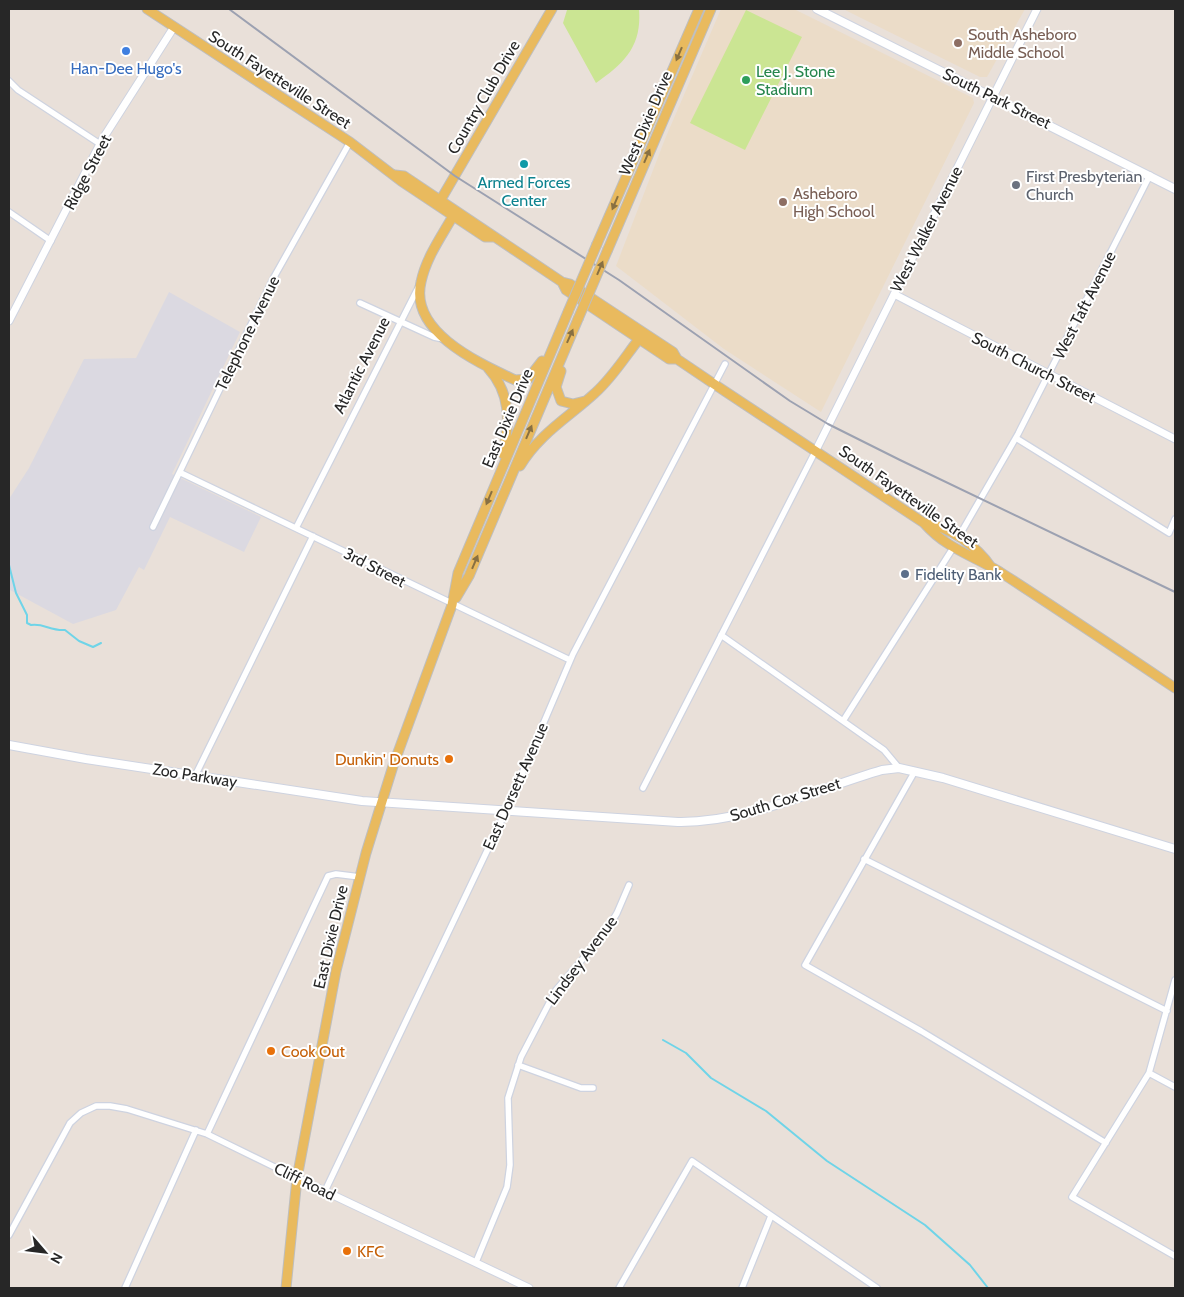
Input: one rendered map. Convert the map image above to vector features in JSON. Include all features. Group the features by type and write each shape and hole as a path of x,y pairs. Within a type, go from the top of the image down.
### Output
{"main road":[{"name":"South Fayetteville Street","path":"147,9 350,142 485,238 493,237"},
{"name":"Country Club Drive","path":"440,201 552,9"},
{"name":"West Dixie Drive","path":"597,244 699,9"},
{"name":"West Dixie Drive","path":"608,249 711,9"},
{"name":"South Park Street","path":"817,9 1175,189"},
{"name":"South Fayetteville Street","path":"395,175 404,176 489,231 493,237 562,282 570,284 673,352 677,360"},
{"name":"Atlantic Avenue","path":"420,283 431,254 453,216"},
{"name":"East Dixie Drive","path":"286,1288 297,1178 336,971 360,877 382,802 452,605 458,573 597,244"},
{"name":"East Dixie Drive","path":"452,605 469,576 608,249"},
{"name":"South Fayetteville Street","path":"562,282 566,290 669,359 677,360 816,450 927,526 953,548 992,567 1175,688"},
{"path":"420,283 420,295 424,313 442,339 515,380 524,381 533,375 556,340"},
{"path":"510,477 542,437 588,400 606,381 639,339"},
{"path":"563,353 556,387 559,398 567,404 588,400"},
{"path":"484,364 498,381 507,402 508,423 506,443 497,479"},
{"path":"927,526 938,524 981,553 992,567"},
{"path":"953,548 962,547 977,557 986,559"},
{"name":"Zoo Parkway","path":"9,745 86,759 196,774 335,797 382,802"},
{"name":"South Cox Street","path":"382,802 694,822 738,815 882,770 899,768 915,771 1175,849"}],"street":[{"name":"West Walker Avenue","path":"816,450 1037,9"},
{"name":"Ridge Street","path":"9,321 100,144 174,28"},
{"path":"9,81 18,90 100,144"},
{"name":"Telephone Avenue","path":"153,528 274,276 350,142"},
{"name":"West Taft Avenue","path":"958,538 1016,438 1150,175"},
{"path":"9,212 51,241"},
{"name":"Atlantic Avenue","path":"296,528 420,283"},
{"name":"South Church Street","path":"894,294 1175,439"},
{"path":"360,303 442,339"},
{"name":"East Dorsett Avenue","path":"325,1191 506,811 570,660 725,364"},
{"path":"1016,438 1168,533 1175,519"},
{"path":"644,788 816,450"},
{"name":"3rd Street","path":"181,473 452,605 570,660"},
{"path":"196,774 313,536"},
{"path":"843,721 953,548"},
{"path":"722,635 884,750 899,768"},
{"path":"915,771 805,965 929,1036 1106,1143"},
{"path":"864,859 1166,1010"},
{"path":"207,1134 328,876 336,874 360,877"},
{"name":"Lindsey Avenue","path":"476,1262 507,1187 510,1165 508,1098 518,1065 556,990 605,934 629,885"},
{"path":"1175,980 1149,1073 1072,1197 1175,1256"},
{"path":"518,1065 581,1088 593,1088"},
{"path":"1149,1073 1175,1087"},
{"name":"Cliff Road","path":"9,1235 60,1139 74,1119 81,1113 96,1106 110,1106 207,1134 529,1288"},
{"path":"125,1288 196,1130"},
{"path":"619,1288 692,1161 877,1288"},
{"path":"742,1288 771,1216"}],"shaded area":[{"name":"Asheboro High School","path":"721,9 794,9 973,98 974,103 821,412 724,349 616,266 665,139"},
{"name":"South Asheboro Middle School","path":"843,9 1025,9 987,77 980,77"},
{"path":"169,292 240,332 172,474 261,517 244,552 170,517 144,570 139,567 116,610 73,624 10,590 9,499 29,468 84,359 136,358"}],"green space":[{"path":"639,9 638,33 630,52 623,61 596,83 563,23 567,10"},
{"name":"Lee J. Stone Stadium","path":"746,10 802,37 745,150 690,123"}],"waterway":[{"path":"9,565 16,593 27,615 27,623 65,630 79,641 93,647 101,643"},
{"path":"663,1040 686,1053 711,1078 766,1111 827,1161 925,1225 970,1265 988,1288"}],"railway":[{"path":"229,9 455,176 619,280 790,401 828,424 900,460 1175,592"}],"place":[{"name":"South Asheboro Middle School","path":"958,43"},
{"name":"Han-Dee Hugo's","path":"126,51"},
{"name":"Lee J. Stone Stadium","path":"746,80"},
{"name":"Armed Forces Center","path":"524,164"},
{"name":"First Presbyterian Church","path":"1016,185"},
{"name":"Asheboro High School","path":"783,202"},
{"name":"Fidelity Bank","path":"905,574"},
{"name":"Dunkin' Donuts","path":"449,759"},
{"name":"Cook Out","path":"271,1051"},
{"name":"KFC","path":"347,1251"}]}
